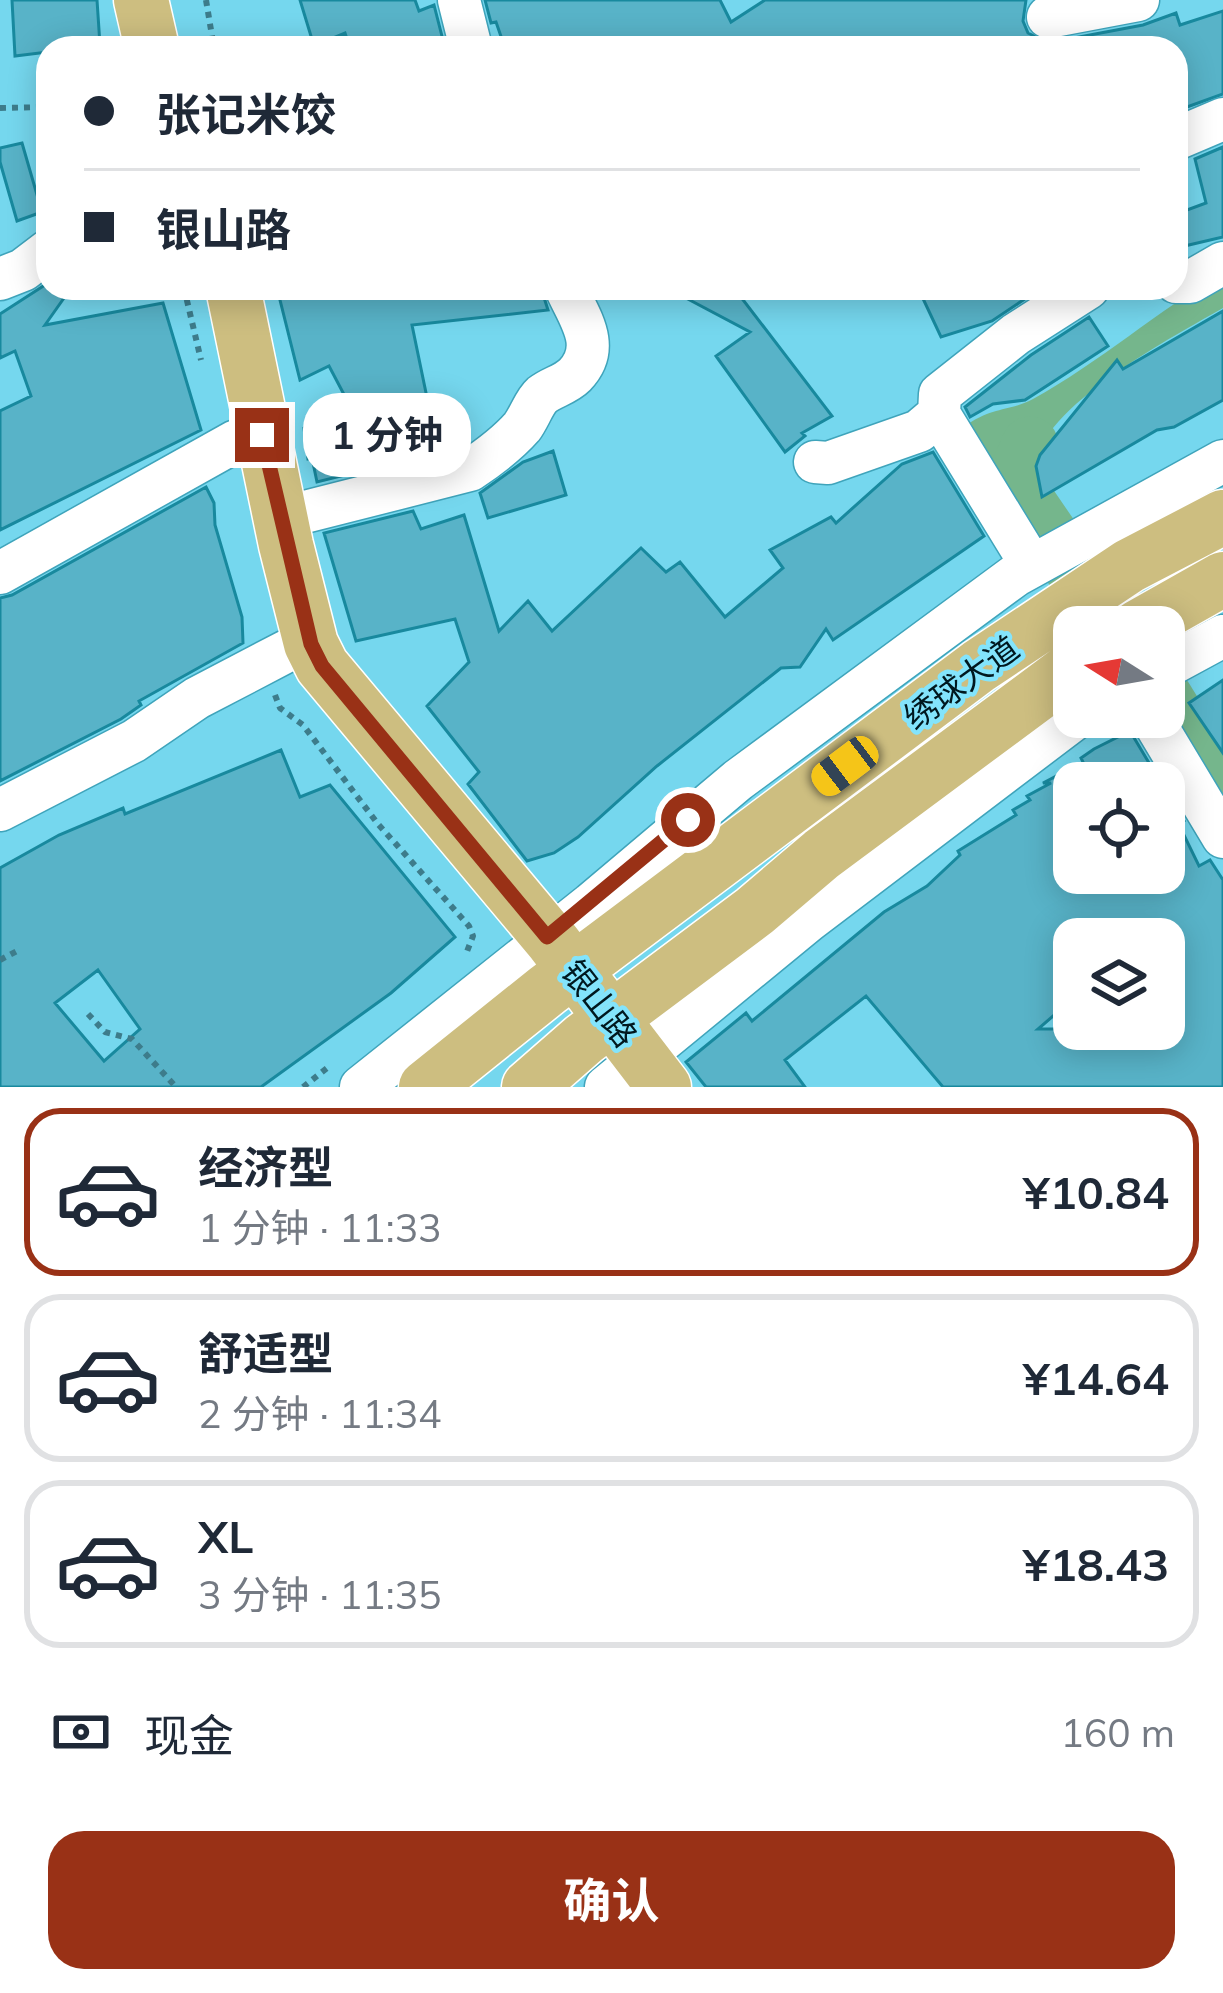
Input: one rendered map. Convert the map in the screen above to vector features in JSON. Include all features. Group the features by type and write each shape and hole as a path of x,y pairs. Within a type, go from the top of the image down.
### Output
{"main road":[{"path":"141,0 149,36"},
{"path":"178,0 186,36"},
{"name":"银山路","path":"205,300 279,656 547,964"},
{"name":"银山路","path":"236,300 281,518 311,644 322,666 621,1065"},
{"name":"绣球大道","path":"1068,606 1109,550 1223,517"},
{"path":"1185,616 1223,579"},
{"name":"绣球大道","path":"426,1087 547,964 779,816 979,666 1053,618"},
{"name":"绣球大道","path":"529,1087 621,1065 755,911 887,804 1053,682"}],"street":[{"path":"459,0 468,36"},
{"path":"1049,22 1138,0"},
{"path":"1188,134 1223,119"},
{"path":"0,279 36,260"},
{"path":"1188,282 1223,263"},
{"path":"281,518 470,470 484,460 518,431 539,397 581,367 588,341 572,300"},
{"path":"1060,606 1029,567 939,414 940,394 1016,334 1069,300"},
{"path":"815,462 828,463 919,431 939,414"},
{"path":"0,573 236,441"},
{"path":"350,1073 547,964 710,801 1029,567 1109,550 1223,460"},
{"path":"1185,640 1223,636"},
{"path":"0,810 134,741 197,698 279,656"},
{"path":"824,717 897,728"},
{"path":"621,1065 1053,735"},
{"path":"1164,738 1223,837"},
{"path":"710,801 779,816"},
{"path":"755,911 808,921"}],"path":[{"path":"206,0 212,36"},
{"path":"0,108 36,107"},
{"path":"279,656 272,686 280,708 303,725 378,824 469,926 471,948 461,960"},
{"path":"0,960 17,951"},
{"path":"88,1014 105,1032 132,1039 176,1087"},
{"path":"303,1087 350,1073"}],"shaded area":[{"path":"1223,273 1223,308 1108,379 1053,428 1038,452 1036,476 1042,493 1058,501 1025,520 964,427 1058,385 1175,304 1188,300"},
{"path":"1185,707 1223,765 1223,806 1185,738"}],"building":[{"path":"12,0 97,0 99,36 36,36 36,53 15,56"},
{"path":"300,0 415,0 419,11 434,5 442,36 345,33 311,36"},
{"path":"485,0 720,0 731,22 765,0 1026,0 1023,21 1034,36 501,36 496,22 491,23"},
{"path":"1223,11 1223,94 1188,107 1188,36 1085,36 1176,13 1180,25"},
{"path":"22,143 36,191 36,214 17,221 0,148"},
{"path":"1223,147 1223,237 1188,245 1188,210 1206,203 1195,159"},
{"path":"36,291 36,300 63,300 45,325 163,303 201,430 0,530 0,411 31,396 15,351 0,358 0,314"},
{"path":"280,300 545,300 548,310 412,325 431,417 449,414 458,447 317,482 304,428 349,404 329,366 300,380"},
{"path":"690,300 743,300 832,416 802,433 805,436 785,452 716,356 750,332"},
{"path":"924,300 1023,300 992,321 941,337"},
{"path":"1223,311 1223,400 1174,427 1157,430 1042,497 1036,466 1040,455 1117,360 1123,369"},
{"path":"1089,317 1108,346 1025,400 993,404 970,417 965,407"},
{"path":"553,451 566,495 488,518 480,493 523,462"},
{"path":"933,452 984,536 833,640 826,629 800,667 781,668 657,766 578,837 554,853 527,861 468,784 479,772 427,706 469,662 455,619 356,641 324,533 413,511 421,529 464,515 499,631 528,601 552,631 641,548 666,572 680,562 725,617 783,568 770,550 831,517 836,523 902,464"},
{"path":"206,487 242,617 243,643 139,701 141,705 121,719 0,781 0,598"},
{"path":"1223,680 1223,753 1189,703"},
{"path":"1116,738 1134,738 1148,762 1083,762 1081,758"},
{"path":"281,750 300,797 330,785 455,937 391,993 261,1087 0,1087 0,868 59,835 123,808 125,814","holes":["98,970 140,1029 104,1061 55,1003"]},
{"path":"1053,778 1053,894 1185,894 1185,837 1199,866 1210,860 1223,880 1223,1087 943,1087 866,996 785,1060 805,1087 706,1087 686,1062 746,1013 752,1021 884,912 927,886 960,855 958,851 1016,815 1013,810 1030,800 1027,796 1051,783 1043,783"}],"waterway":[{"path":"1030,445 1019,469 1023,496 1099,606"},
{"path":"1185,731 1223,792"}],"route":[{"path":"262,435 311,644 322,666 547,937 688,820"}]}
